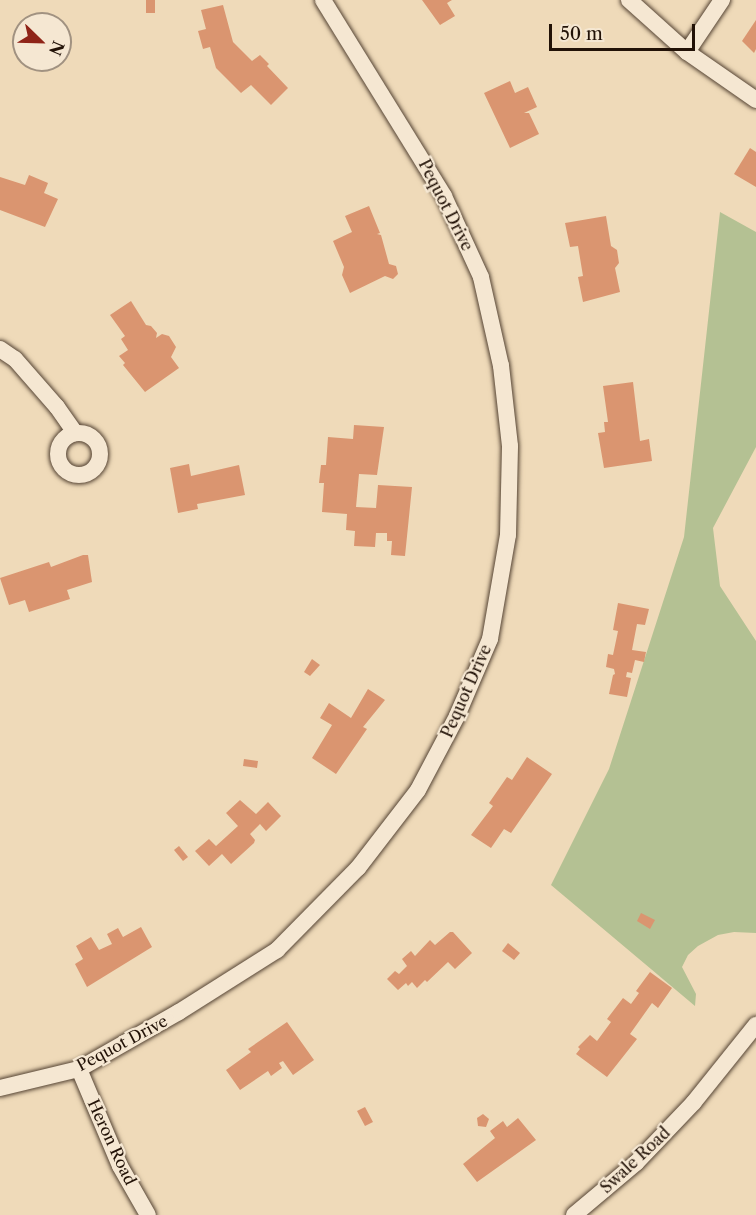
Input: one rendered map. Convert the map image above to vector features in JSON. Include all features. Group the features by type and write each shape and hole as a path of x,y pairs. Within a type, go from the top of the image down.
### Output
{"street":[{"name":"Pequot Drive","path":"0,1088 79,1069 179,1012 277,950 358,868 418,790 457,716 490,639 508,536 510,446 501,366 481,277 444,196 323,0"},
{"path":"629,0 687,51 756,100"},
{"path":"687,51 722,0"},
{"path":"0,349 15,359 57,407 75,433"},
{"name":"Swale Road","path":"574,1215 636,1163 694,1102 756,1026"},
{"name":"Heron Road","path":"79,1069 120,1166 148,1215"}],"green space":[{"path":"720,212 756,232 756,447 713,528 720,586 756,641 756,933 734,932 718,935 698,946 688,955 682,967 696,994 695,1006 551,885 609,769 684,537"}],"building":[{"path":"146,0 155,0 155,13 146,13"},
{"path":"422,0 452,0 447,3 455,16 440,25"},
{"path":"223,5 233,42 252,61 260,55 288,88 271,105 251,85 241,93 216,68 210,47 203,49 198,31 206,29 201,10"},
{"path":"756,20 756,49 754,53 742,41"},
{"path":"510,81 515,93 528,87 537,107 524,113 529,113 539,134 510,148 484,93"},
{"path":"750,148 756,152 756,187 734,174"},
{"path":"29,175 48,183 44,193 58,199 45,227 0,210 0,177 25,185"},
{"path":"369,206 380,233 377,234 381,235 389,264 396,266 398,274 393,279 385,276 350,293 342,275 344,267 333,241 352,232 345,216"},
{"path":"606,216 611,246 617,250 619,263 615,268 620,292 583,302 578,277 583,276 578,246 570,247 565,223"},
{"path":"131,301 146,325 151,326 157,333 156,338 162,334 169,336 176,347 171,357 179,368 145,392 123,365 125,363 119,356 128,350 121,339 125,336 110,315"},
{"path":"633,382 640,441 649,439 652,461 604,468 598,433 605,432 604,422 608,422 603,386"},
{"path":"354,425 384,427 377,475 359,474 356,507 376,508 378,485 412,487 405,556 391,555 392,541 387,541 387,533 376,533 375,547 354,546 355,531 346,530 347,514 322,512 324,483 319,483 321,465 326,465 328,437 353,439"},
{"path":"189,464 191,476 239,465 245,495 197,504 198,509 178,513 170,468"},
{"path":"88,555 92,582 67,590 70,599 29,612 25,600 9,605 0,578 49,562 51,567"},
{"path":"618,603 649,609 645,625 637,624 632,650 646,652 644,662 635,660 632,673 627,672 626,677 631,678 627,697 609,694 615,674 614,669 606,667 608,654 613,655 618,631 613,630"},
{"path":"312,659 320,665 310,676 304,672"},
{"path":"368,689 385,700 363,727 367,729 336,774 312,758 332,725 320,718 329,703 351,718"},
{"path":"527,757 552,774 511,833 504,829 491,848 471,835 493,806 489,803 507,777 512,780"},
{"path":"244,759 258,761 257,768 243,766"},
{"path":"240,800 256,814 268,802 281,816 266,831 260,824 250,834 255,840 254,843 231,864 222,854 209,866 195,851 209,839 216,846 238,826 226,813"},
{"path":"179,846 188,857 183,861 174,850"},
{"path":"641,913 655,920 650,929 637,921"},
{"path":"141,927 152,947 87,987 75,964 83,959 76,946 91,937 99,950 112,944 107,934 118,928 123,937"},
{"path":"453,932 472,953 455,969 448,962 427,982 425,980 417,988 412,982 408,986 406,983 398,990 387,979 395,971 399,974 407,966 402,959 411,951 415,956 430,940 435,945"},
{"path":"508,943 520,953 514,960 502,951"},
{"path":"650,972 672,988 658,1008 652,1003 630,1034 637,1039 607,1077 576,1054 580,1049 578,1047 590,1035 597,1041 611,1022 607,1019 623,998 631,1004 639,993 636,991"},
{"path":"287,1022 314,1060 293,1075 283,1061 279,1063 282,1068 271,1076 268,1071 240,1090 226,1070 251,1052 248,1049"},
{"path":"365,1107 373,1122 365,1126 357,1111"},
{"path":"483,1114 489,1119 486,1127 478,1126 477,1118"},
{"path":"518,1118 536,1140 477,1182 463,1164 495,1138 490,1131 503,1121 507,1127"}]}
